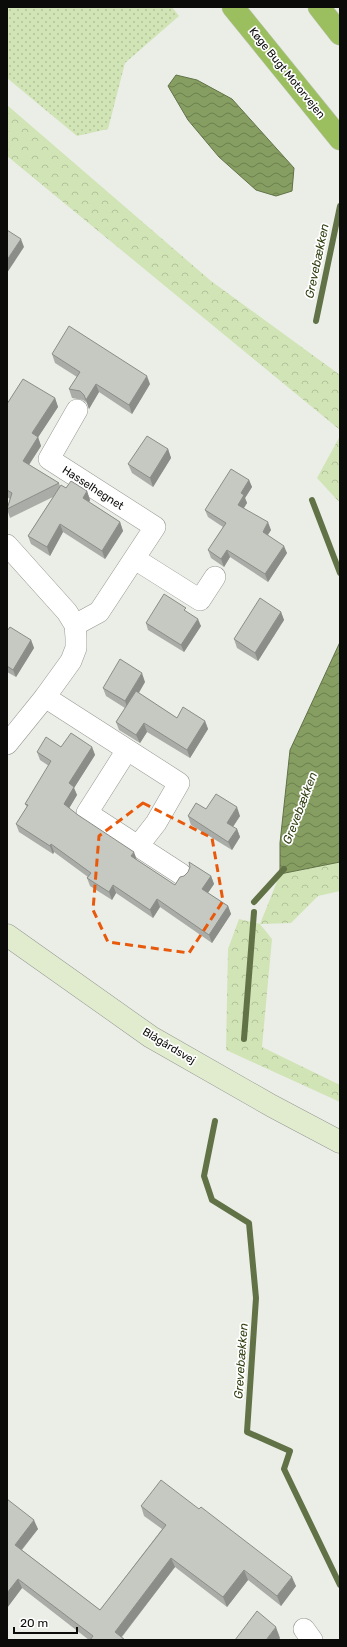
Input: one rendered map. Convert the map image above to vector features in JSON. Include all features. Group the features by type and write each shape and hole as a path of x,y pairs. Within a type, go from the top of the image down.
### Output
{"highway":[{"name":"Køge Bugt Motorvejen","path":"233,7 340,139"},
{"path":"318,7 340,34"}],"street":[{"name":"Hasselhegnet","path":"75,625 99,612 155,527 49,459 78,410"},
{"path":"7,744 45,697 71,661 76,648 75,625 67,612 10,557"},
{"path":"135,559 200,600 215,577"},
{"path":"45,697 179,783 156,824 138,846"},
{"path":"128,750 87,813 181,874"},
{"name":"Blågårdsvej","path":"7,935 151,1037 272,1106 340,1142"}],"highlighted area":[{"path":"143,803 212,838 223,901 189,953 108,942 93,910 99,836"}],"green space":[{"path":"7,7 172,7 179,16 125,63 108,129 77,136 7,78"},
{"path":"7,105 211,281 340,375 340,430 7,156"},
{"path":"340,436 340,503 317,478"},
{"path":"340,862 340,891 318,896 291,923 260,924 280,874"},
{"path":"239,919 260,924 272,939 262,1047 340,1085 340,1102 226,1050 228,949"}],"water":[{"path":"176,75 197,80 232,99 294,168 292,191 276,196 256,190 219,157 188,120 168,86"},
{"path":"340,642 340,862 280,874 280,843 290,750"}],"building":[{"path":"7,230 21,239 7,260"},
{"path":"69,326 147,376 129,405 96,384 86,400 80,391 69,389 80,372 52,354"},
{"path":"23,379 55,398 32,433 38,437 23,461 59,483 7,509 12,493 7,490 7,404"},
{"path":"147,436 168,449 150,478 128,464"},
{"path":"231,469 249,480 241,493 244,495 238,505 268,522 263,532 284,546 265,574 227,550 221,559 208,550 226,523 205,510"},
{"path":"71,481 87,491 83,498 120,522 102,551 60,524 47,547 28,536 61,485 66,488"},
{"path":"164,594 186,608 184,610 198,619 181,645 146,623"},
{"path":"260,598 281,612 255,653 234,639"},
{"path":"10,627 31,640 13,670 7,666 7,631"},
{"path":"120,659 142,673 125,701 103,688"},
{"path":"136,691 177,718 183,707 205,721 187,750 144,723 136,735 116,722"},
{"path":"71,733 92,747 69,783 74,787 64,804 134,852 131,856 175,885 180,877 184,876 188,872 190,867 189,862 211,876 202,889 228,906 209,935 157,899 150,910 113,885 109,892 87,878 91,873 51,844 50,846 16,824 28,805 25,804 51,761 37,752 46,737 61,747"},
{"path":"216,794 237,807 227,823 237,829 228,842 188,816 196,803 206,809"},
{"path":"161,1480 199,1509 201,1507 292,1577 277,1596 244,1570 223,1597 171,1558 115,1632 125,1640 90,1640 93,1636 18,1579 7,1593 7,1499 34,1520 15,1545 100,1610 166,1525 141,1506"},
{"path":"257,1611 276,1627 266,1640 235,1640"}],"waterway":[{"name":"Grevebækken","path":"316,321 340,206"},
{"name":"Grevebækken","path":"312,500 340,573"},
{"name":"Grevebækken","path":"254,902 284,869"},
{"name":"Grevebækken","path":"244,1039 254,912"},
{"name":"Grevebækken","path":"215,1121 204,1176 212,1200 249,1223 256,1298 247,1432 290,1451 284,1469 340,1585"}]}
